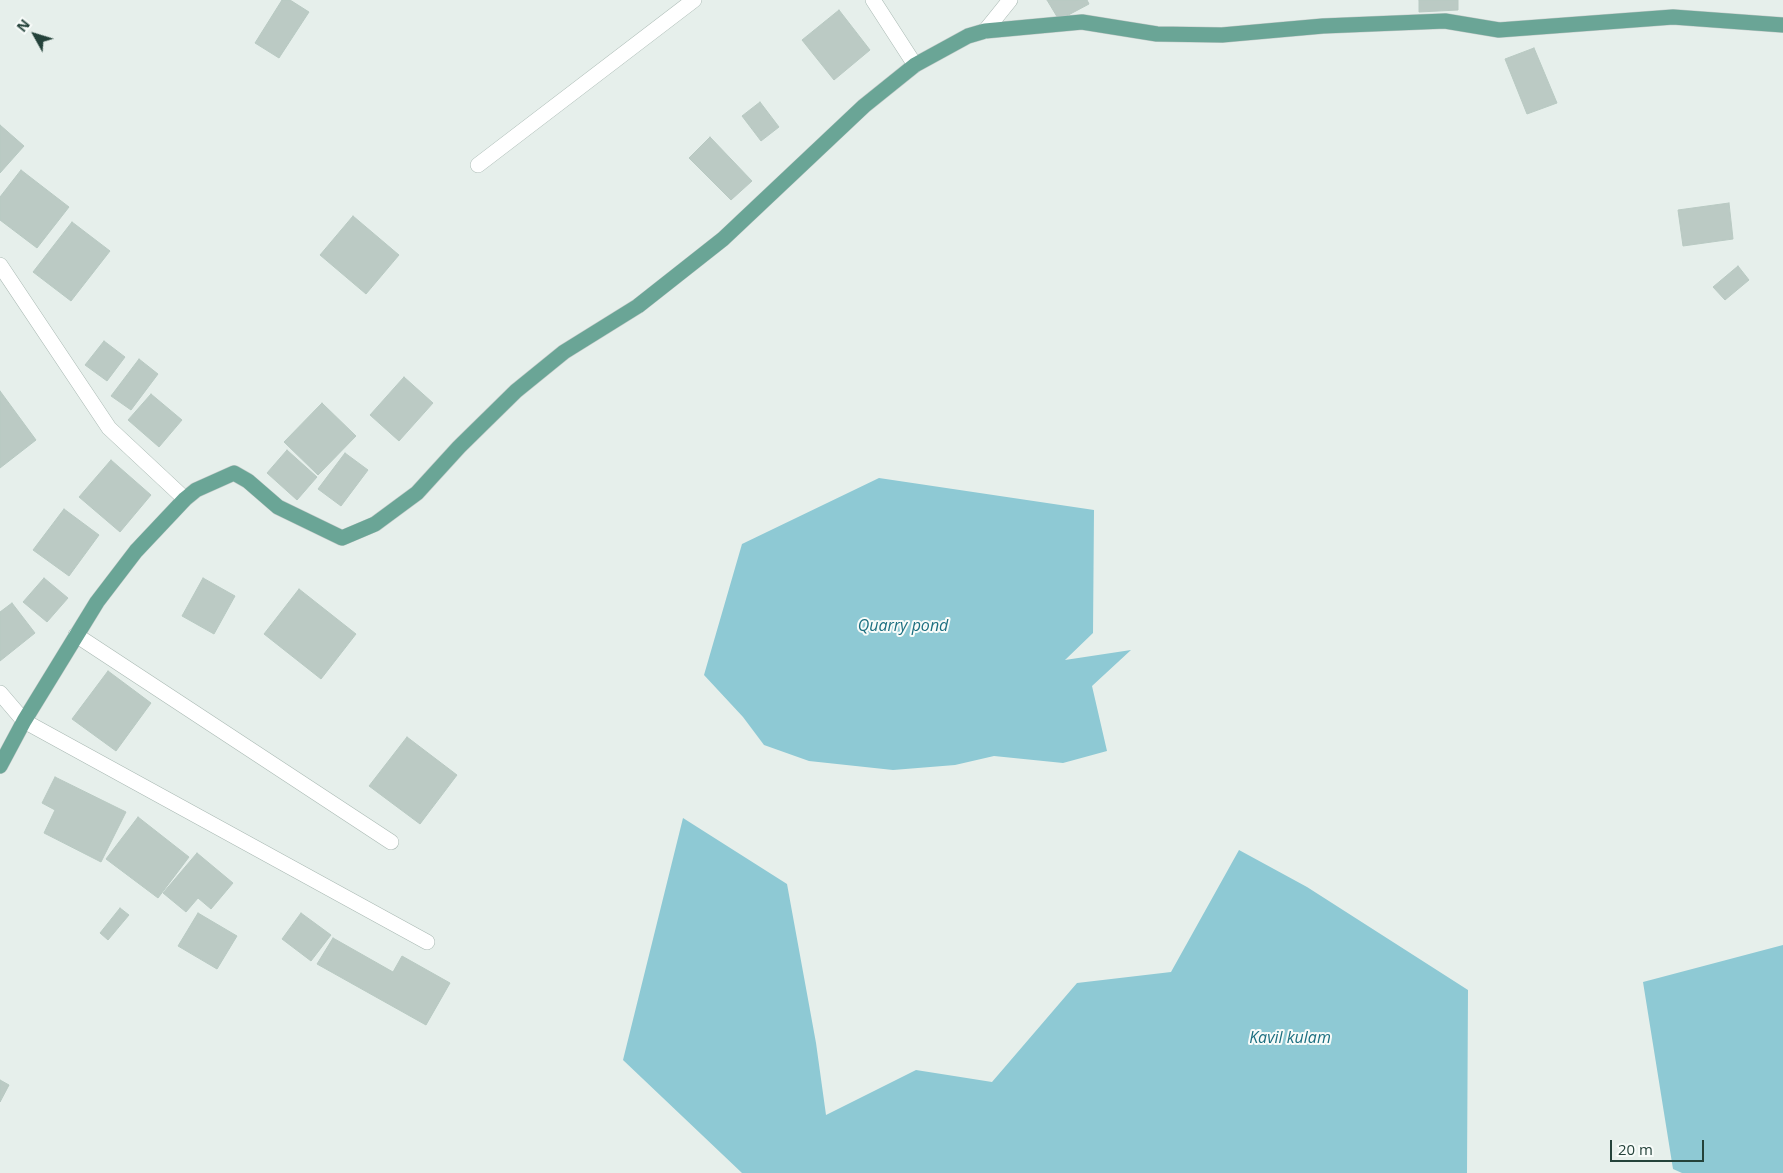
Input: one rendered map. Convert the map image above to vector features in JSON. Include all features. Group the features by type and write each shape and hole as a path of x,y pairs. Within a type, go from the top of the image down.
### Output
{"main road":[{"path":"0,766 24,720 98,602 136,551 185,499 196,490 234,473 278,507 342,538 375,524 417,493 459,447 516,391 564,352 638,306 723,239 864,106 915,65 968,36 986,31 1082,22 1157,34 1222,35 1323,26 1445,21 1498,30 1673,17 1783,26"}],"street":[{"path":"478,165 694,0"},
{"path":"873,0 915,65"},
{"path":"986,31 1010,0"},
{"path":"0,265 109,428 185,499"},
{"path":"76,635 391,842"},
{"path":"0,692 24,720 427,942"}],"water":[{"name":"Quarry pond","path":"879,478 1094,510 1093,633 1065,660 1131,650 1092,686 1107,751 1063,763 994,756 955,765 893,770 809,761 764,745 743,717 704,675 742,544"},
{"name":"Kavil kulam","path":"683,818 787,884 816,1043 826,1115 916,1070 992,1082 1077,983 1171,972 1239,850 1307,887 1468,990 1467,1173 742,1173 623,1060"},
{"path":"1783,945 1783,1173 1682,1173 1673,1169 1643,982"}],"building":[{"path":"282,0 290,0 309,12 279,58 255,43"},
{"path":"1047,0 1087,0 1089,4 1059,20"},
{"path":"1419,0 1458,0 1458,10 1419,12"},
{"path":"839,10 870,50 834,80 802,40"},
{"path":"1534,48 1557,103 1527,114 1505,59"},
{"path":"760,102 779,127 761,141 742,116"},
{"path":"0,125 24,146 0,173"},
{"path":"710,137 752,181 731,200 689,158"},
{"path":"21,170 69,207 37,248 0,220 0,197"},
{"path":"1729,203 1733,239 1683,246 1678,210"},
{"path":"353,216 399,255 366,294 320,255"},
{"path":"72,222 110,251 71,301 33,272"},
{"path":"1738,266 1749,280 1725,300 1713,287"},
{"path":"104,341 125,357 107,381 85,365"},
{"path":"139,359 158,374 131,410 111,396"},
{"path":"404,377 433,403 399,441 370,415"},
{"path":"0,391 36,440 0,468"},
{"path":"151,394 182,420 159,447 128,420"},
{"path":"322,403 356,436 318,475 284,442"},
{"path":"287,450 317,477 297,500 267,473"},
{"path":"345,453 368,470 341,506 318,489"},
{"path":"111,460 151,495 120,532 79,497"},
{"path":"64,509 99,535 69,576 33,550"},
{"path":"44,578 68,598 47,622 23,602"},
{"path":"203,578 235,596 214,634 182,616"},
{"path":"299,589 356,634 321,679 264,634"},
{"path":"12,603 35,633 0,661 0,612"},
{"path":"108,671 151,703 116,751 72,719"},
{"path":"407,737 457,775 420,824 369,786"},
{"path":"55,777 126,812 101,862 44,833 55,810 42,803"},
{"path":"138,817 189,857 158,898 106,859"},
{"path":"197,853 233,883 211,909 198,898 186,912 163,893"},
{"path":"120,908 129,915 108,940 100,933"},
{"path":"198,913 237,936 217,969 178,946"},
{"path":"301,913 331,935 311,961 282,939"},
{"path":"333,938 393,972 402,956 450,983 426,1025 317,964"},
{"path":"0,1080 9,1085 0,1102"}]}
